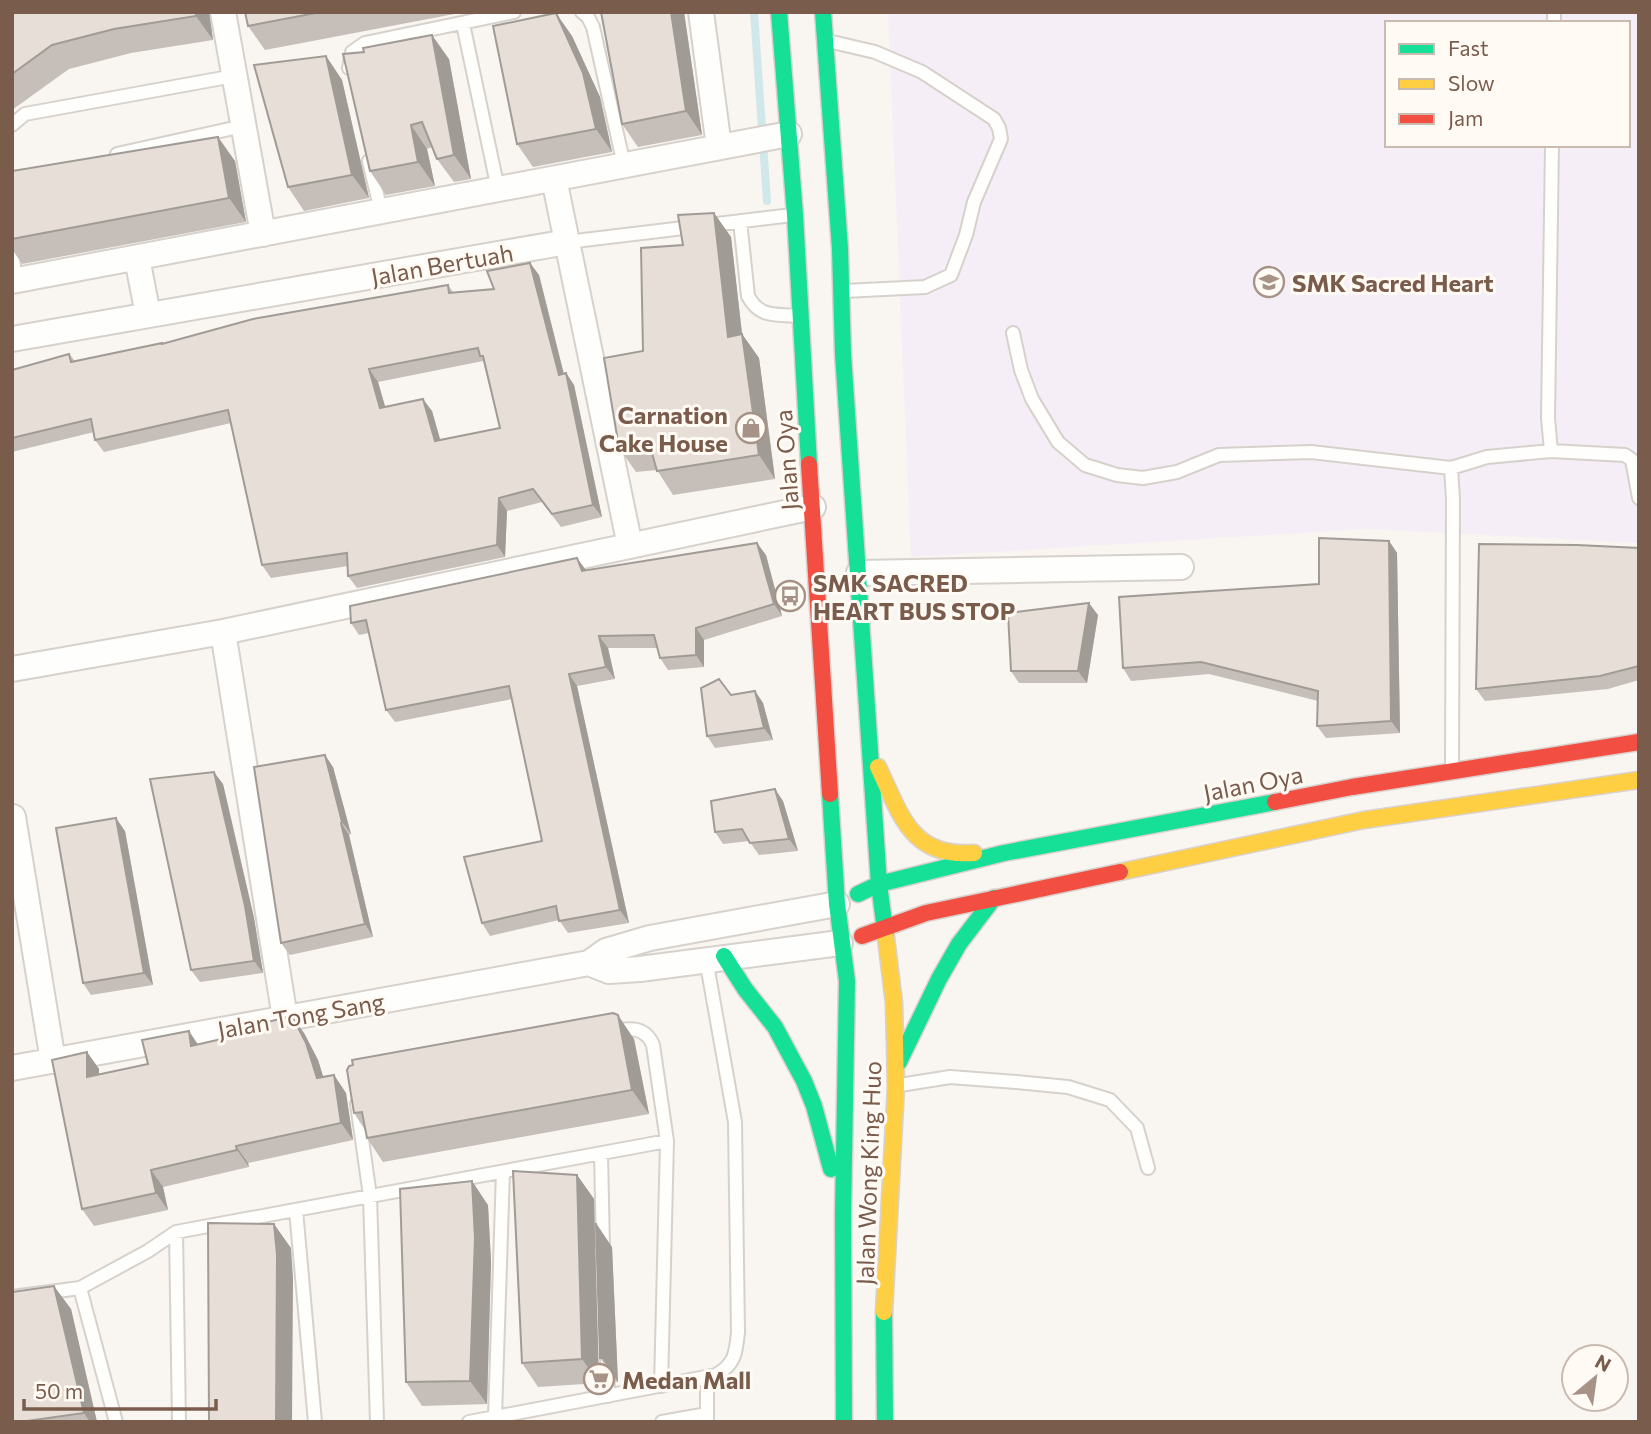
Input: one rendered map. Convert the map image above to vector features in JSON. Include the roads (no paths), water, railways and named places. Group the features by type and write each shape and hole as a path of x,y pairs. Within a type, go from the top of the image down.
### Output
{"main road":[{"name":"Jalan Oya","path":"779,12 769,138 795,215 799,316 840,943"},
{"path":"822,12 885,928"},
{"name":"Jalan Oya","path":"837,904 880,884 1004,853 1352,787 1639,742"},
{"path":"872,756 913,835 923,844 952,854 1004,853"},
{"path":"840,943 926,913 1364,820 1639,780"},
{"path":"896,1067 959,944 994,898"},
{"name":"Jalan Wong King Huo","path":"885,928 894,1003 896,1067 884,1321 885,1422"},
{"name":"Jalan Wong King Huo","path":"840,943 846,981 842,1215 844,1422"},
{"path":"715,958 745,989 775,1027 804,1081 814,1106 842,1215"}],"street":[{"path":"223,12 262,234"},
{"path":"701,12 719,147"},
{"path":"14,281 769,138"},
{"path":"554,179 630,546"},
{"name":"Jalan Bertuah","path":"12,339 567,242"},
{"path":"137,258 148,316"},
{"path":"12,669 223,632 813,507"},
{"path":"859,573 1181,567"},
{"path":"223,632 285,1018"},
{"path":"13,817 53,1061"},
{"name":"Jalan Tong Sang","path":"12,1068 589,963 606,951 640,941 837,904"},
{"name":"Jalan Tong Sang","path":"589,963 609,971 840,943"}],"lane":[{"path":"351,79 348,66 352,52 359,46 380,39 514,12"},
{"path":"582,12 593,27 624,165"},
{"path":"463,24 498,189"},
{"path":"825,40 875,52 922,72 994,119 1001,139 974,202 966,235 951,275 925,287 841,292"},
{"path":"12,125 25,114 234,76"},
{"path":"107,157 243,126"},
{"path":"366,145 381,211"},
{"path":"1551,451 1548,418 1552,147"},
{"path":"567,242 795,215"},
{"path":"740,222 751,303 764,313 799,316"},
{"path":"12,252 14,281"},
{"path":"1013,333 1021,370 1032,399 1058,442 1086,465 1117,475 1143,478 1177,472 1219,455 1311,452 1451,468 1487,457 1551,451 1625,455 1632,460 1639,498"},
{"path":"1451,468 1452,772"},
{"path":"470,1422 716,1375 731,1364 736,1355 735,1122 715,958"},
{"path":"604,1032 631,1028 650,1038 653,1045 667,1141 661,1386"},
{"path":"896,1086 950,1077 1068,1087 1110,1100 1137,1128 1148,1168"},
{"path":"355,1093 370,1196 377,1422"},
{"path":"12,1297 80,1288 148,1251 176,1232 667,1141"},
{"path":"601,1154 604,1261"},
{"path":"495,1417 503,1172"},
{"path":"296,1210 315,1422"},
{"path":"176,1232 180,1422"},
{"path":"80,1288 116,1422"},
{"path":"606,1342 608,1396"},
{"path":"662,1422 707,1418 707,1377"}],"waterway":[{"path":"754,12 767,201"}],"place":[{"name":"SMK Sacred Heart","path":"1269,282"},
{"name":"Carnation Cake House","path":"751,428"},
{"name":"SMK SACRED HEART BUS STOP","path":"790,596"},
{"name":"Medan Mall","path":"599,1379"}]}
